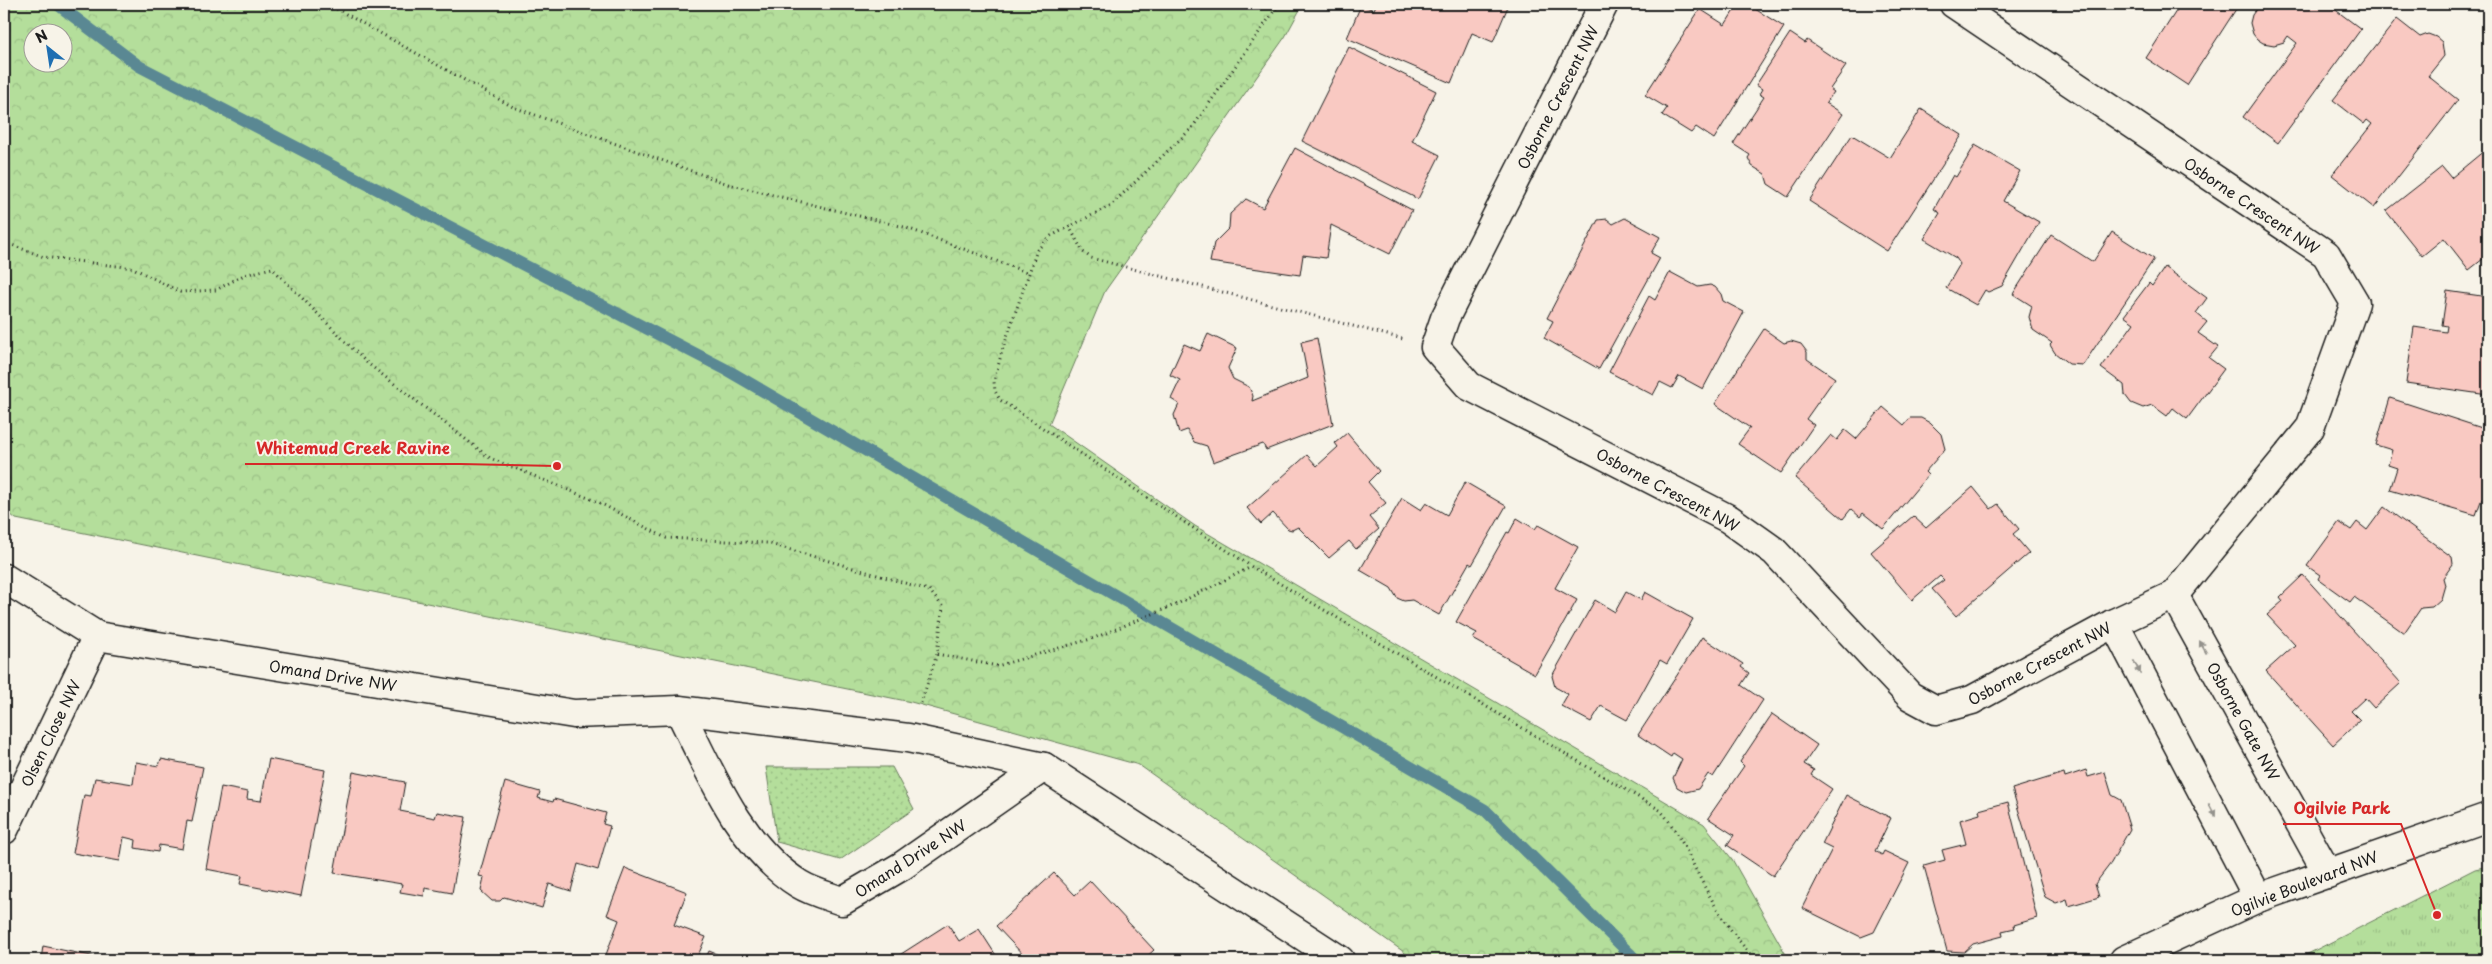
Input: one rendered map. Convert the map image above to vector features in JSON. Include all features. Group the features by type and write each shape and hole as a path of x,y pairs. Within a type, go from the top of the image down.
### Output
{"street":[{"name":"Osborne Crescent NW","path":"1604,4 1445,318 1435,347 1469,386 1729,519 1774,551 1910,696 1936,710 1972,700 2114,623 2174,595 2310,428 2355,303 2326,254 1954,4"},
{"name":"Omand Drive NW","path":"4,578 97,636 574,714 679,710 908,738 1044,767 1340,960"},
{"name":"Osborne Gate NW","path":"2174,595 2328,874"},
{"path":"2114,623 2258,898"},
{"name":"Olsen Close NW","path":"4,830 97,636"},
{"name":"Omand Drive NW","path":"679,710 716,783 754,846 800,884 842,901 902,866 1044,767"},
{"name":"Ogilvie Boulevard NW","path":"2124,960 2258,898 2488,816"}],"path":[{"path":"328,4 513,107 728,184 904,227 1029,273"},
{"path":"1278,4 1192,128 1110,206 1051,236 1038,250 997,369 995,391 1000,400 1252,567 1660,810 1679,834 1711,900 1728,926 1755,960"},
{"path":"1070,226 1083,252 1091,258 1435,347"},
{"path":"4,242 44,257 133,268 180,292 216,290 244,275 272,268 366,362 490,458 598,502 666,538 767,543 929,590 943,607 938,654 908,738"},
{"path":"938,654 998,666 1094,638 1177,604 1252,567"}],"green space":[{"path":"4,4 1303,4 1285,37 1105,291 1049,424 1195,526 1704,824 1732,859 1789,960 1411,960 1404,952 1139,765 911,702 16,519 4,509"},
{"path":"766,767 892,767 914,809 840,860 777,842"},
{"path":"2488,866 2488,960 2296,960 2475,869"}],"building":[{"path":"1376,4 1509,4 1493,42 1472,33 1451,83 1347,38 1361,5 1374,10"},
{"path":"1738,4 1747,4 1784,27 1714,139 1696,127 1691,133 1662,115 1667,108 1645,95 1700,9 1725,25"},
{"path":"2178,4 2234,4 2238,6 2187,85 2146,58 2180,5"},
{"path":"2260,4 2330,4 2361,29 2278,143 2243,117 2297,43 2288,36 2284,42 2274,45 2263,43 2257,39 2253,34 2250,23 2252,15"},
{"path":"2397,19 2420,37 2428,34 2442,42 2444,56 2428,76 2458,100 2374,208 2332,175 2372,124 2367,120 2364,124 2333,100"},
{"path":"1790,33 1805,43 1807,40 1846,66 1830,89 1834,92 1826,103 1843,114 1788,197 1768,184 1765,174 1752,166 1748,158 1750,155 1733,144 1764,97 1759,94 1762,89 1756,85"},
{"path":"1349,47 1436,91 1412,141 1440,155 1418,199 1302,141"},
{"path":"1921,109 1962,135 1887,251 1809,201 1852,135 1890,158"},
{"path":"1975,145 2020,171 2003,201 2039,222 2002,286 1988,292 1985,290 1976,305 1946,288 1960,264 1956,258 1924,239 1940,213 1934,209 1953,175 1956,177"},
{"path":"1295,148 1412,210 1390,254 1331,225 1326,258 1303,255 1300,275 1210,262 1214,243 1229,228 1230,214 1246,199 1263,208"},
{"path":"2485,150 2488,154 2488,255 2469,270 2444,238 2422,256 2386,211 2442,167 2451,178"},
{"path":"1625,218 1660,237 1651,253 1660,258 1599,369 1544,338 1553,321 1547,318 1598,220 1607,219 1613,224"},
{"path":"2112,232 2154,259 2083,365 2069,364 2055,353 2050,345 2052,343 2033,330 2029,317 2032,306 2013,294 2051,235 2093,262"},
{"path":"2165,267 2207,298 2196,313 2207,322 2198,333 2218,347 2209,358 2224,369 2187,419 2173,408 2167,416 2152,405 2143,408 2131,403 2125,395 2124,385 2101,368 2134,323 2124,316 2149,283 2152,286"},
{"path":"1670,272 1698,287 1710,285 1715,287 1721,294 1723,301 1744,312 1703,389 1679,376 1672,388 1660,382 1653,395 1609,372 1649,296 1655,300"},
{"path":"2447,291 2488,297 2488,395 2406,383 2414,327 2446,332 2447,326 2442,325"},
{"path":"1764,329 1784,343 1791,341 1801,344 1807,352 1807,359 1835,378 1806,419 1814,425 1781,473 1738,444 1750,428 1715,404"},
{"path":"1208,334 1237,348 1228,368 1233,379 1249,387 1253,396 1252,401 1308,378 1301,342 1317,338 1333,424 1266,450 1263,444 1213,462 1207,446 1194,442 1187,430 1179,433 1174,415 1179,404 1171,399 1180,380 1170,375 1184,344 1200,351"},
{"path":"2390,398 2488,430 2488,496 2482,498 2476,515 2390,490 2397,468 2388,465 2392,450 2376,445"},
{"path":"1883,407 1904,425 1910,418 1921,418 1930,423 1941,434 1945,449 1925,472 1928,475 1883,529 1863,513 1860,517 1851,509 1843,519 1795,478 1831,435 1837,440 1845,430 1856,439"},
{"path":"1347,433 1379,471 1368,482 1386,503 1369,517 1379,529 1356,549 1349,541 1329,558 1298,527 1292,530 1288,529 1273,513 1261,524 1247,508 1307,455 1317,466 1338,447 1335,443"},
{"path":"1465,482 1506,506 1472,565 1469,563 1439,615 1412,600 1404,601 1397,598 1391,588 1360,570 1402,498 1421,510 1426,503 1447,515"},
{"path":"1973,487 1991,509 1998,504 2019,529 2013,534 2029,553 1956,616 1932,589 1944,580 1940,576 1912,600 1871,552 1913,516 1926,528"},
{"path":"2384,507 2452,557 2453,564 2443,578 2445,585 2441,599 2432,607 2421,608 2404,633 2354,597 2350,602 2318,579 2320,575 2307,566 2339,522 2351,530 2357,522 2367,530"},
{"path":"1517,518 1535,529 1538,525 1578,547 1555,588 1577,600 1535,674 1473,639 1477,633 1456,622 1507,532 1509,533"},
{"path":"2303,575 2401,683 2374,708 2365,698 2351,711 2360,720 2333,745 2266,671 2295,645 2267,615 2283,601 2280,597"},
{"path":"1626,592 1641,600 1645,592 1693,619 1667,664 1660,660 1627,720 1601,706 1591,722 1561,706 1568,694 1555,687 1552,676 1595,600 1615,612"},
{"path":"1702,637 1743,664 1741,667 1749,673 1741,685 1763,700 1713,777 1708,774 1698,789 1686,792 1677,787 1673,778 1682,759 1673,753 1671,757 1638,735"},
{"path":"1772,714 1817,745 1804,764 1814,770 1811,775 1832,789 1773,876 1727,845 1734,835 1708,818 1744,766 1740,762"},
{"path":"161,759 203,767 192,822 187,821 182,849 159,845 158,852 135,848 136,840 124,837 120,861 73,853 84,795 91,796 95,778 133,784 136,762 159,766"},
{"path":"269,759 325,770 301,896 240,884 242,876 206,869 221,787 248,792 247,799 261,801"},
{"path":"2086,770 2088,777 2105,772 2112,795 2121,800 2130,829 2111,863 2095,884 2099,897 2069,906 2067,899 2056,903 2045,897 2012,789 2064,773 2065,777"},
{"path":"353,772 405,782 400,811 435,818 437,812 466,817 452,893 425,888 424,896 400,892 402,884 334,873"},
{"path":"505,782 540,792 538,798 553,802 554,799 606,813 603,824 610,826 598,870 578,864 571,891 549,884 542,908 504,897 500,901 492,901 481,891 484,877 479,876"},
{"path":"1846,795 1891,818 1875,851 1882,855 1884,851 1909,863 1874,932 1861,937 1802,908 1832,849 1822,844"},
{"path":"2008,802 2037,918 2014,925 2015,928 2002,931 2003,936 1973,944 1964,952 1947,951 1924,866 1945,860 1942,850 1966,844 1960,820 1980,814 1979,810"},
{"path":"625,868 687,892 674,925 706,937 696,960 604,960 619,920 607,915"},
{"path":"1054,873 1075,895 1090,881 1154,950 1143,960 1028,960 996,926"},
{"path":"948,924 959,941 979,929 999,960 901,960 898,956"},
{"path":"43,946 101,958 100,960 41,960"},
{"path":"709,951 731,960 705,960"},
{"path":"11,956 33,960 10,960"}],"waterway":[{"path":"57,4 139,66 727,370 1485,810 1636,960"}],"place":[{"name":"Whitemud Creek Ravine","path":"557,466"},
{"name":"Ogilvie Park","path":"2437,915"}]}
